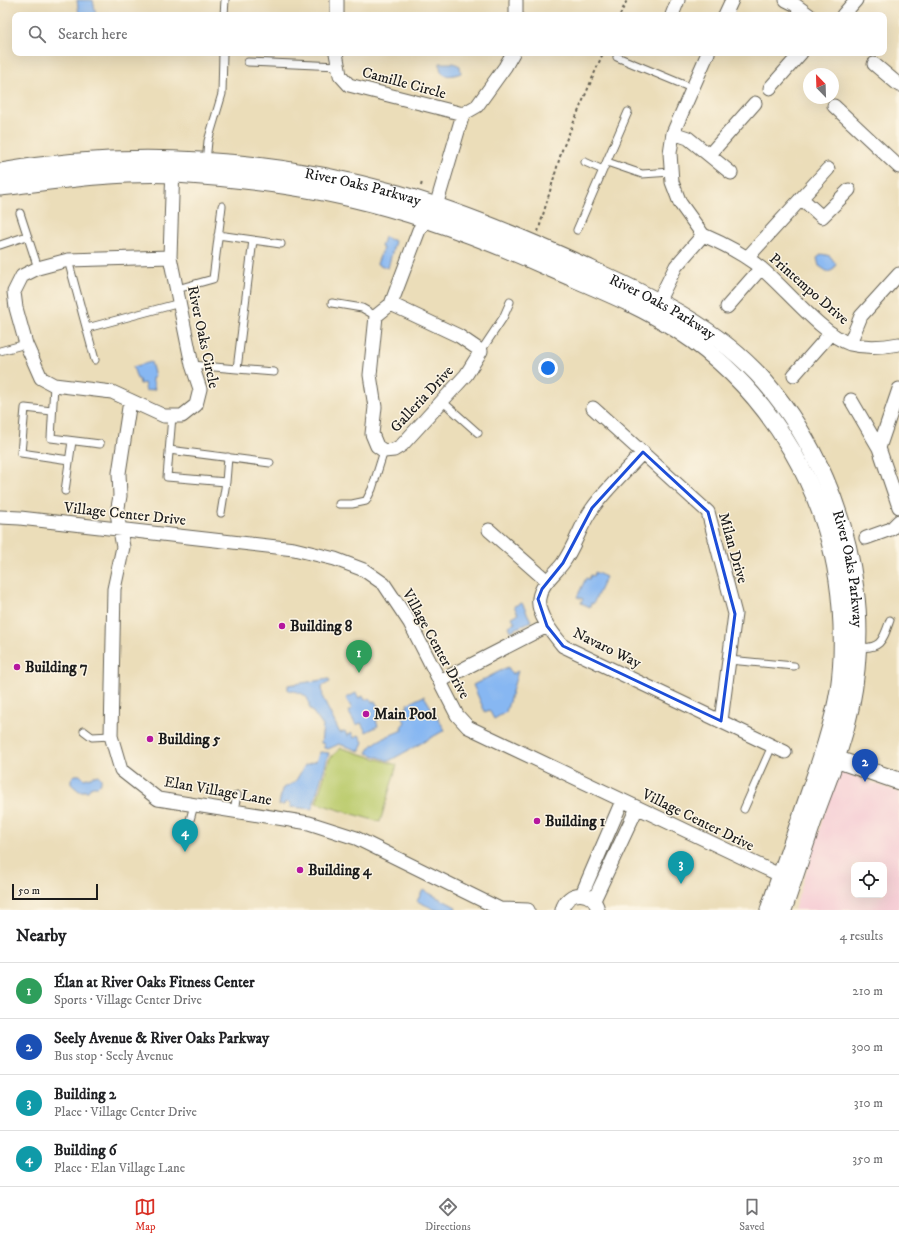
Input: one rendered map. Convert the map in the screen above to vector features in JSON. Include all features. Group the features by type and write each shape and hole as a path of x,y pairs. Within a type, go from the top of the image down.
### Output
{"street":[{"path":"337,0 337,12"},
{"path":"516,0 516,12"},
{"path":"673,12 678,0"},
{"path":"726,12 732,0"},
{"path":"846,12 856,0"},
{"path":"792,1 805,12"},
{"path":"376,316 391,304 419,230 432,212 463,114 477,106 505,68 511,56"},
{"path":"655,307 676,266 703,235 680,203 671,172 670,153 673,133 694,89 707,56"},
{"path":"770,88 798,56"},
{"name":"Camille Circle","path":"337,59 340,75 349,85 463,114"},
{"path":"874,64 899,85"},
{"path":"710,154 755,103"},
{"path":"834,106 899,167"},
{"path":"673,133 688,138 710,154 731,173"},
{"name":"River Oaks Parkway","path":"0,172 64,163 103,160 173,167 293,186 432,212 504,231 715,336 764,380 804,437 821,469 844,532 856,590 856,647 852,695 841,744 829,756"},
{"name":"River Oaks Parkway","path":"0,187 206,162 312,174 360,184 432,212 524,256 655,307 680,331 702,348 750,392 771,418 788,444 806,477 821,512 836,571 842,636 839,685 829,756 787,879 769,910"},
{"name":"River Oaks Circle","path":"172,416 182,416 196,405 199,398 200,389 192,364 170,257 173,167"},
{"path":"747,258 789,214 801,198 828,169"},
{"path":"801,198 822,217 849,190"},
{"name":"Printempo Drive","path":"703,235 728,246 761,268 831,333 850,343 880,348 899,344"},
{"path":"170,257 68,260 38,268 22,276 14,292 16,308 26,344 41,378 54,385 112,392 159,414 172,416"},
{"path":"727,307 761,268"},
{"path":"850,343 861,316 899,274"},
{"path":"391,304 459,336 481,351"},
{"name":"Galleria Drive","path":"376,316 371,349 370,375 375,407 372,434 377,446 384,451 394,450 402,445 466,375 481,351"},
{"path":"794,376 831,333"},
{"path":"879,448 899,389"},
{"path":"851,400 879,448 899,507"},
{"name":"Elan Village Lane","path":"130,401 119,473 120,496 117,513 123,547 114,589 111,736 121,770 158,799 309,823 356,838 500,909 528,910"},
{"name":"Milan Drive","path":"593,408 708,512 735,614 720,721"},
{"name":"Navaro Way","path":"643,452 592,508 582,524 574,545 542,589 538,599 547,626 563,646 785,752"},
{"name":"Village Center Drive","path":"0,518 20,518 294,549 335,559 364,570 384,584 410,623 457,714 468,727 787,879"},
{"path":"866,538 891,529 899,521"},
{"path":"489,530 547,581"},
{"path":"440,681 547,626"},
{"path":"829,756 899,781"},
{"path":"582,894 622,801"},
{"path":"596,905 613,859 637,808"},
{"path":"776,910 787,879"},
{"name":"River Oaks Parkway","path":"783,910 787,879"},
{"path":"562,910 568,899 574,895 582,894 589,896 596,905"}],"lane":[{"path":"224,12 225,0"},
{"path":"206,162 208,141 222,94 223,56"},
{"path":"617,57 694,89"},
{"path":"248,62 337,59"},
{"path":"577,230 628,112"},
{"path":"585,162 603,170"},
{"path":"607,162 642,174 671,172"},
{"path":"177,289 213,279 222,206"},
{"path":"20,213 38,268"},
{"path":"218,235 281,244"},
{"path":"0,245 27,236"},
{"path":"237,369 253,240"},
{"path":"68,260 95,360"},
{"path":"481,351 503,318 510,302"},
{"path":"87,328 180,303"},
{"path":"332,303 362,308 376,316"},
{"path":"0,351 26,344"},
{"path":"192,364 274,372"},
{"path":"54,385 51,438 100,444"},
{"path":"442,401 478,433"},
{"path":"52,411 25,408 21,453 69,460"},
{"path":"172,416 167,477 226,482"},
{"path":"65,491 72,441"},
{"path":"169,450 270,463"},
{"path":"339,504 352,504 366,501 372,489 384,451"},
{"path":"221,513 228,457"},
{"path":"856,647 866,648 878,644 884,638 890,620"},
{"path":"729,660 794,666"},
{"path":"84,731 92,738 111,736"},
{"path":"744,809 772,746"},
{"path":"234,810 237,795"},
{"path":"181,829 190,820 194,805"},
{"path":"600,853 613,859"}],"path":[{"path":"621,12 627,0"},
{"path":"534,245 562,150 602,56"}],"highlighted area":[{"path":"643,452 708,512 735,614 721,721 563,646 547,626 538,599 542,589 563,563 592,508"}],"shaded area":[{"path":"838,770 899,792 899,910 794,910"}],"green space":[{"path":"341,748 397,765 380,822 316,803 330,758"}],"water":[{"path":"77,0 93,0 95,12 79,12"},
{"path":"440,63 454,63 460,66 461,73 449,76 443,74 440,68"},
{"path":"384,237 395,241 388,268 377,264 383,248 381,247"},
{"path":"822,254 830,256 836,264 833,270 828,272 819,266 817,258"},
{"path":"151,362 155,377 152,378 155,389 146,391 144,383 140,384 139,379 137,379 133,367"},
{"path":"595,572 606,577 593,604 591,603 590,607 581,603 583,599 577,597 586,578 589,579 591,575 594,576"},
{"path":"522,603 531,621 511,631 509,626 515,623 512,617 518,614 514,606"},
{"path":"508,667 512,674 518,671 506,712 494,719 489,710 485,712 473,685"},
{"path":"329,679 330,682 322,686 323,699 340,733 345,731 347,736 352,733 354,738 359,735 363,742 360,751 339,744 328,749 324,748 324,744 321,743 323,726 309,707 308,699 303,694 288,690 288,685"},
{"name":"Main Pool","path":"356,693 359,698 363,696 365,700 370,698 372,703 375,701 383,717 376,720 378,726 366,732 361,723 356,725 348,711 352,709 346,698"},
{"path":"424,696 445,730 389,761 367,753 369,749 377,742 402,730 401,727 405,722 399,711 408,707 407,704"},
{"path":"320,752 329,753 312,809 290,807 291,803 285,802 284,805 279,805 282,789 295,782 305,765 316,761"},
{"path":"75,775 80,775 84,779 98,775 101,778 101,783 98,786 92,786 88,791 79,791 71,784 71,779"},
{"path":"423,890 456,907 455,910 436,910 417,901"}],"place":[{"name":"Building 8","path":"282,626"},
{"name":"Building 7","path":"17,667"},
{"name":"Élan at River Oaks Fitness Center","path":"359,673"},
{"name":"Main Pool","path":"366,714"},
{"name":"Building 5","path":"150,739"},
{"name":"Seely Avenue & River Oaks Parkway","path":"865,782"},
{"name":"Building 1","path":"537,821"},
{"name":"Building 6","path":"185,852"},
{"name":"Building 4","path":"300,870"},
{"name":"Building 2","path":"681,884"}]}
